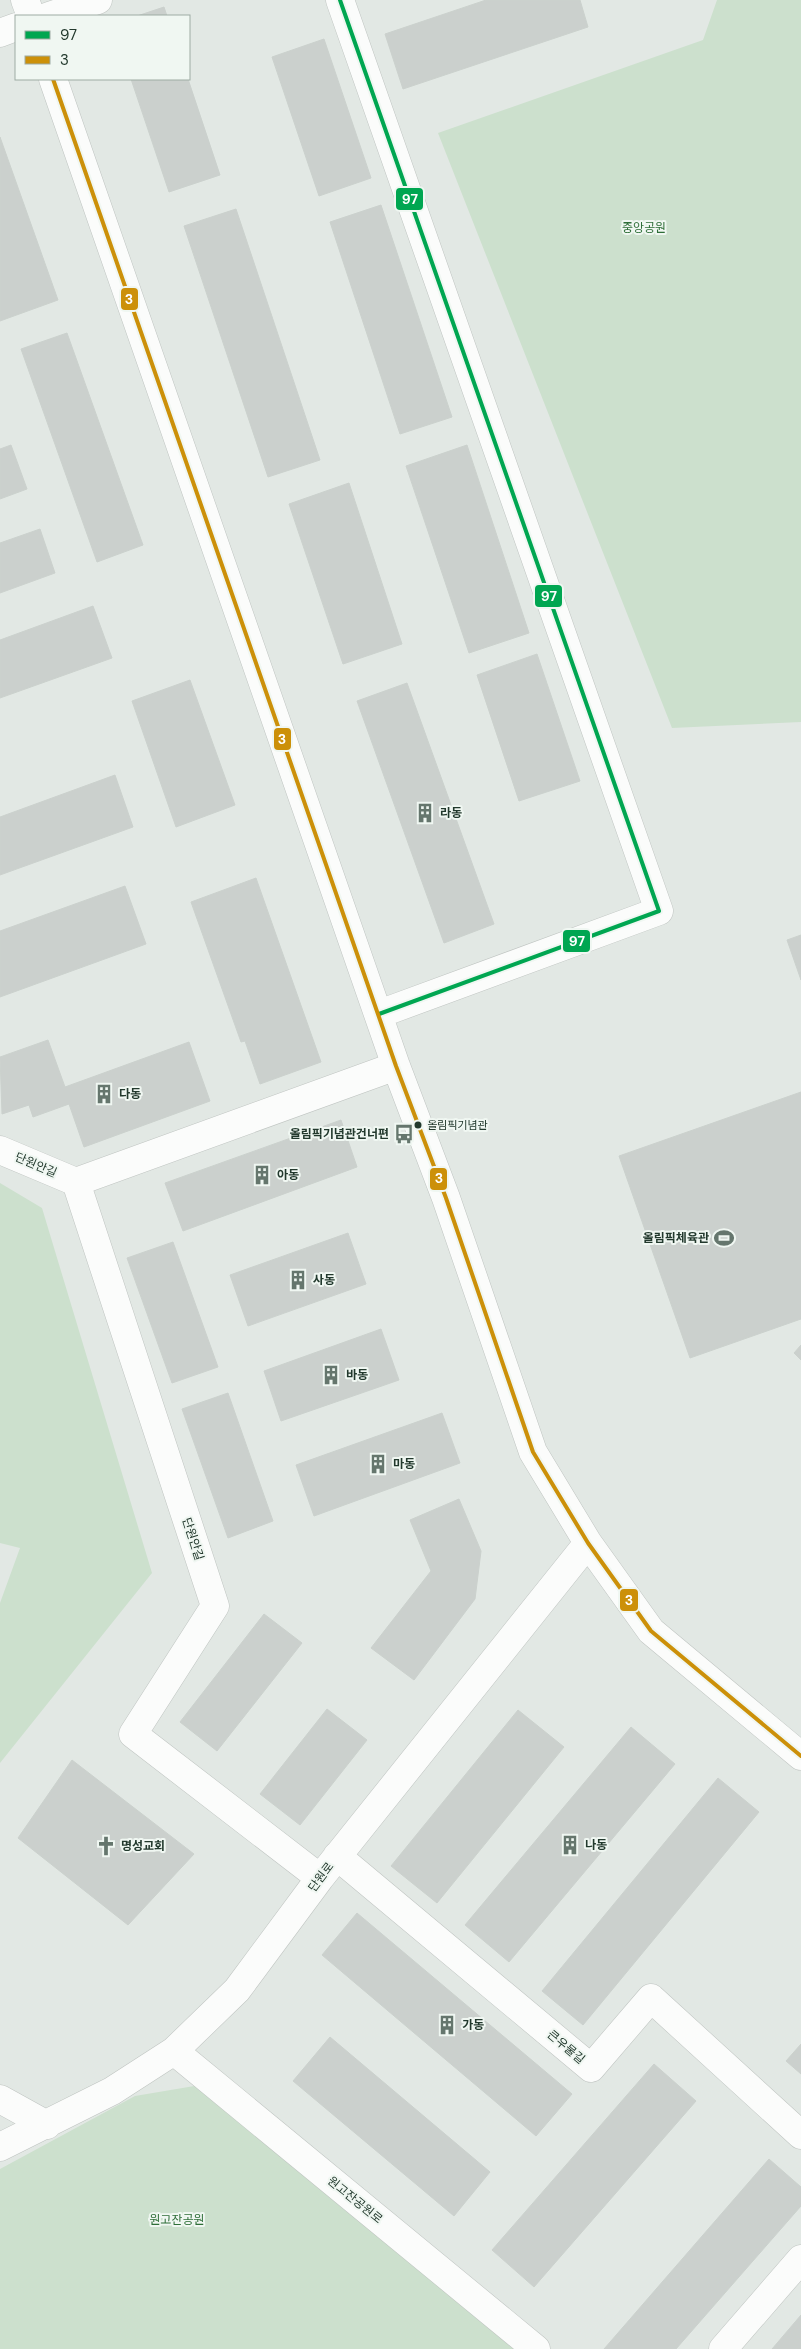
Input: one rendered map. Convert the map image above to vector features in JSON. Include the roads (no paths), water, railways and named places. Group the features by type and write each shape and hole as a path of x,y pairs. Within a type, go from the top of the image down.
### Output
{"street":[{"path":"25,0 31,15"},
{"path":"52,15 98,0"},
{"path":"340,0 659,911 379,1014"},
{"path":"0,33 15,27"},
{"path":"53,80 396,1066 446,1198 533,1452 588,1543 651,1631 801,1756"},
{"path":"76,1182 396,1066"},
{"name":"단원안길","path":"0,1150 76,1182 215,1606 133,1734 320,1878"},
{"name":"단원로","path":"0,2147 112,2091 174,2051 237,1990 337,1856 588,1543"},
{"name":"큰우물길","path":"337,1856 591,2068 651,1998 801,2135"},
{"name":"원고잔공원로","path":"174,2051 536,2349"},
{"path":"0,2098 47,2125"},
{"path":"723,2349 801,2258"}],"place":[{"name":"라동","path":"425,813"},
{"name":"다동","path":"104,1094"},
{"name":"올림픽기념관","path":"418,1125"},
{"name":"올림픽기념관건너편","path":"404,1134"},
{"name":"아동","path":"262,1175"},
{"name":"올림픽체육관","path":"724,1238"},
{"name":"사동","path":"298,1280"},
{"name":"바동","path":"331,1375"},
{"name":"마동","path":"378,1464"},
{"name":"나동","path":"570,1845"},
{"name":"명성교회","path":"106,1846"},
{"name":"가동","path":"447,2025"}],"park label":[{"name":"중앙공원","path":"644,228"},
{"name":"원고잔공원","path":"177,2220"}]}
